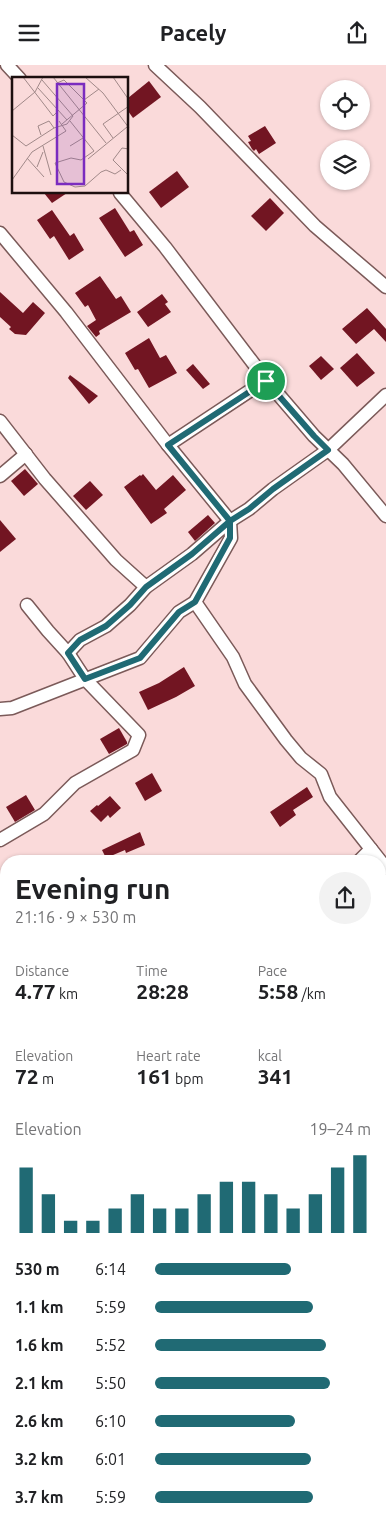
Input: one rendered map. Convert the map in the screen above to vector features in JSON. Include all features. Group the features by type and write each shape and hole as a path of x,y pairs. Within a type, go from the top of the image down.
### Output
{"street":[{"path":"7,65 18,77"},
{"path":"155,65 200,107 315,226 386,287"},
{"path":"121,194 166,247 266,381 314,436 343,464 386,517"},
{"path":"0,233 66,312 168,445 230,521 230,538 195,602 179,612 140,658 12,708 0,709"},
{"path":"168,445 266,381"},
{"path":"68,653 80,640 106,626 130,605 146,587 192,554 230,521 328,450 386,395"},
{"path":"0,421 45,479 116,560 146,587"},
{"path":"0,476 26,453"},
{"path":"195,602 233,657 245,684 286,740 301,757 321,774 330,797 376,855"},
{"path":"0,840 44,814 74,783 133,750 139,735 85,679 68,653 27,605"},
{"path":"365,855 371,849"}],"building":[{"path":"149,81 161,97 133,118 129,112 129,97"},
{"path":"265,126 276,143 259,154 256,149 254,151 252,149 248,142 251,141 248,136"},
{"path":"177,171 189,187 161,208 149,192"},
{"path":"45,194 66,194 52,203"},
{"path":"270,198 284,213 266,231 251,216"},
{"path":"115,208 130,232 134,230 143,245 125,257 99,218"},
{"path":"52,210 70,236 74,233 84,250 69,260 54,236 50,239 37,220"},
{"path":"100,276 116,299 121,296 131,312 99,331 100,334 96,337 87,326 96,320 88,305 85,307 75,293"},
{"path":"0,292 23,313 33,302 45,313 26,335 15,334 9,329 11,327 0,317"},
{"path":"162,294 168,302 165,304 171,312 148,327 137,312"},
{"path":"367,308 386,329 386,342 374,329 356,344 342,329"},
{"path":"149,338 160,358 166,355 177,373 149,388 138,369 135,370 125,353"},
{"path":"357,353 375,373 357,387 340,368"},
{"path":"321,356 334,369 321,380 309,366"},
{"path":"193,364 210,384 203,389 186,370"},
{"path":"70,375 98,396 89,404 68,378"},
{"path":"25,469 38,484 24,496 11,481"},
{"path":"143,474 156,490 173,475 186,490 164,509 167,513 151,524 124,487"},
{"path":"90,481 103,495 86,510 73,496"},
{"path":"208,515 215,523 195,541 188,532"},
{"path":"0,520 16,539 0,552"},
{"path":"184,667 195,686 148,710 139,692 159,683"},
{"path":"119,728 127,744 109,754 100,739"},
{"path":"152,773 162,791 145,801 135,783"},
{"path":"307,787 313,797 293,810 296,815 280,827 270,812"},
{"path":"26,795 35,810 15,822 6,807"},
{"path":"110,796 121,808 110,818 108,815 101,822 90,811"},
{"path":"140,832 145,845 126,853 125,850 113,855 104,855 102,850"}],"route":[{"path":"266,381 168,445 230,521 192,554 146,587 130,605 106,626 80,640 68,653 85,679 140,658 179,612 195,602 230,538 230,521 328,450 266,381"}]}
